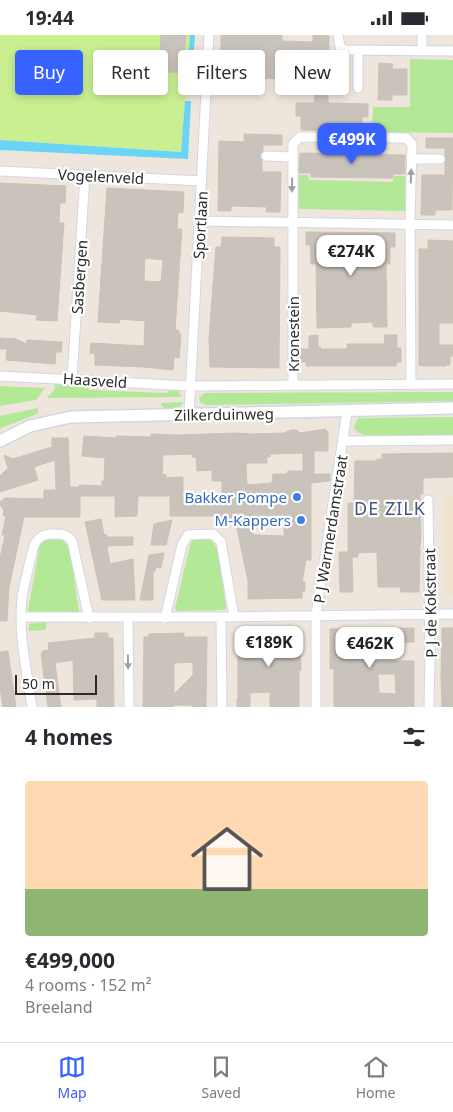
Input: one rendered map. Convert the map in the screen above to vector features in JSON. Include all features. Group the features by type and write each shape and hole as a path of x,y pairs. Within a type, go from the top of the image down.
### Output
{"street":[{"name":"Sportlaan","path":"189,414 209,35"},
{"path":"338,35 340,47 345,50 453,51"},
{"path":"422,35 422,51"},
{"path":"358,50 358,88"},
{"path":"266,156 293,157 293,144 300,137 406,138 412,144 410,225 411,384"},
{"name":"Kronestein","path":"293,157 293,385"},
{"path":"412,159 440,159"},
{"name":"Vogelenveld","path":"0,171 202,181"},
{"name":"Sasbergen","path":"72,379 85,175"},
{"path":"200,221 453,225"},
{"name":"Haasveld","path":"0,376 190,386"},
{"name":"Zilkerduinweg","path":"190,386 453,384"},
{"name":"Zilkerduinweg","path":"0,441 30,426 71,417 453,409"},
{"name":"P J Warmerdamstraat","path":"316,707 316,615 347,412"},
{"path":"344,441 453,440"},
{"name":"P J de Kokstraat","path":"428,500 429,707"},
{"path":"32,707 23,640 22,599 36,540 45,535 63,534 68,536 74,546 89,618"},
{"path":"165,618 182,545 188,535 193,534 213,535 221,542 234,617"},
{"path":"22,617 165,618 453,614"},
{"path":"221,617 222,707"},
{"path":"128,618 129,707"}],"shaded area":[{"path":"453,497 453,595 446,595 444,498"}],"green space":[{"path":"0,35 190,35 189,50 178,50 178,95 185,95 181,152 0,140"},
{"path":"410,59 453,60 453,133 372,132 373,107 410,107"},
{"path":"299,175 308,175 309,180 393,182 394,176 405,176 405,211 298,209"},
{"path":"55,384 86,386 89,390 166,393 170,390 178,391 182,397 47,398 55,389"},
{"path":"0,386 45,388 36,400 0,406"},
{"path":"453,392 453,401 207,405 201,403 199,398 205,393"},
{"path":"183,402 176,409 166,409 161,403"},
{"path":"38,408 38,413 0,429 0,416"},
{"path":"453,417 453,435 364,435 357,432 354,428 359,418"},
{"path":"207,538 212,541 218,551 226,608 224,610 177,611 175,608 191,542 194,539"},
{"path":"44,540 63,540 70,549 79,612 30,612 28,610 40,544"},
{"path":"47,622 45,630 29,631 29,624"}],"water":[{"path":"190,35 195,35 194,50 189,50"},
{"path":"185,101 191,101 188,159 0,150 0,140 181,152"}],"building":[{"path":"161,35 186,35 184,50 178,50 178,73 168,72 168,50 160,50"},
{"path":"221,35 282,35 282,41 313,42 313,35 329,36 329,50 275,50 275,79 265,78 265,50 221,50"},
{"path":"379,63 393,64 392,69 407,69 407,95 392,95 392,100 378,100"},
{"path":"314,95 328,95 328,103 368,104 368,117 362,117 362,131 301,130 301,116 296,116 296,103 314,103"},
{"path":"244,134 282,135 282,145 263,145 263,151 260,156 262,172 281,172 280,212 266,212 267,207 231,206 231,211 218,211 219,141 244,142"},
{"path":"426,138 453,138 452,210 435,210 435,215 421,215 422,175 445,175 445,148 426,148"},
{"path":"300,153 405,155 405,174 393,174 393,178 311,177 311,173 299,173"},
{"path":"0,183 66,186 65,203 60,203 59,223 64,223 57,321 36,320 37,315 0,311"},
{"path":"107,188 184,192 183,213 178,212 177,229 182,229 175,330 178,330 181,336 179,358 174,357 173,370 95,365 95,354 90,353 91,343 144,346 145,321 120,319 119,323 98,322","holes":["145,258 163,260 161,282 144,281"]},
{"path":"306,232 395,233 395,247 390,247 390,264 386,264 387,327 373,327 373,322 351,323 351,327 317,328 316,264 311,264 310,245 306,245"},
{"path":"222,237 274,238 274,247 280,247 279,368 210,367 209,337 216,247 221,247"},
{"path":"428,240 453,241 453,323 439,323 439,345 453,345 453,356 450,356 450,365 446,366 419,365 419,249 428,249"},
{"path":"318,335 318,347 321,347 321,349 347,349 347,344 385,344 384,335 397,335 397,348 401,348 401,362 397,362 396,366 306,366 306,362 300,362 300,349 309,349 309,336"},
{"path":"0,338 16,339 27,344 27,340 62,342 61,352 56,352 55,364 6,360 7,349 0,349"},
{"path":"325,429 328,432 328,451 314,451 314,474 330,474 330,481 311,483 311,560 306,560 302,582 305,582 305,591 302,591 302,598 248,599 248,581 235,519 222,518 222,516 170,516 170,496 138,496 137,516 115,517 115,496 80,496 80,517 24,517 9,587 7,621 0,621 0,558 5,535 2,535 6,516 3,516 4,510 0,502 5,498 44,499 44,490 56,490 55,460 34,467 38,480 0,492 0,476 8,468 4,455 13,459 52,447 52,438 68,438 70,487 79,487 79,485 102,486 105,458 82,456 84,436 116,438 116,436 151,437 151,434 253,434 284,433 291,430 297,430 300,433","holes":["303,453 303,471 273,474 272,483 247,485 246,463 267,463 267,457 270,457 270,454","192,454 192,457 196,457 197,471 212,470 212,481 222,481 222,498 183,498 183,477 166,478 166,475 162,474 163,455","284,515 284,536 253,535 251,516"]},
{"path":"453,453 453,477 423,478 423,494 420,494 419,592 401,592 400,587 378,587 377,552 358,553 358,557 352,557 353,592 340,592 339,552 348,552 348,503 354,503 355,461 377,461 377,459 382,459 382,454"},
{"path":"101,519 104,535 106,534 107,537 133,537 133,545 107,546 110,564 133,559 135,600 102,600 85,522"},
{"path":"172,520 166,545 151,545 154,524"},
{"path":"164,553 161,568 156,567 155,571 153,570 153,600 140,600 149,555"},
{"path":"414,628 414,642 374,643 375,661 414,661 414,707 334,707 334,669 330,669 330,629","holes":["378,674 395,674 396,694 379,693"]},
{"path":"442,628 453,628 453,707 442,707"},
{"path":"270,631 288,631 288,636 300,636 299,707 270,707 270,692 250,693 250,707 237,707 238,637 242,637 242,632 253,632 253,636 270,636"},
{"path":"95,633 108,633 108,638 113,638 114,707 97,707 97,699 74,700 73,660 55,663 61,707 48,707 41,654 43,651 49,650 48,643 95,638"},
{"path":"184,633 184,637 207,637 206,707 174,705 174,707 143,707 144,637 149,637 149,634","holes":["193,662 193,675 174,694 174,663"]},
{"path":"8,651 16,707 3,707 0,688 0,652"}],"place":[{"name":"Bakker Pompe","path":"297,497"},
{"name":"M-Kappers","path":"301,520"}],"district":[{"name":"DE ZILK","path":"390,508"}]}
